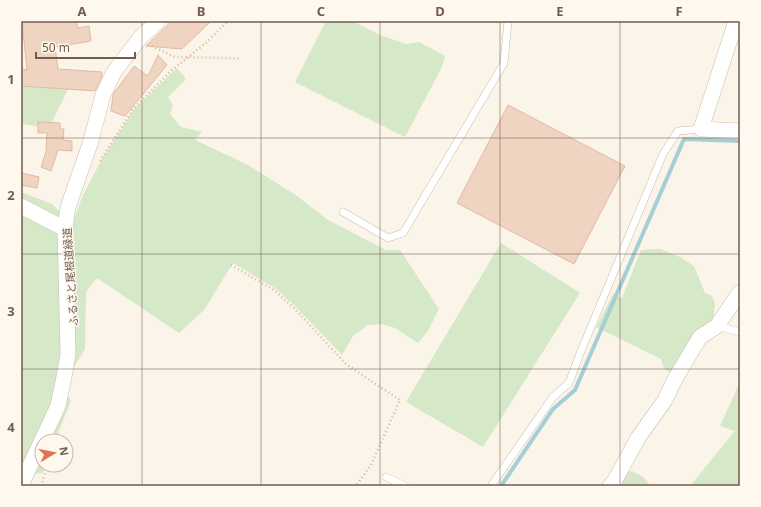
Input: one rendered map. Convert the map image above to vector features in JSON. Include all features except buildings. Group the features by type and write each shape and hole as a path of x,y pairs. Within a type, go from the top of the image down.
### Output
{"street":[{"path":"21,484 58,406 68,354 65,229 68,207 90,144 103,95 114,72 140,38 158,21"},
{"path":"736,21 701,129 740,131"},
{"path":"21,206 65,229"},
{"path":"610,486 616,480 638,438 665,400 700,337 717,326 740,292"}],"lane":[{"path":"343,212 388,238 403,233 504,62 508,21"},
{"path":"491,486 553,397 569,383 662,154 678,131 701,129"},
{"path":"717,326 740,332"},
{"path":"386,477 405,486"}],"path":[{"path":"97,166 133,109 172,70 207,42 228,21"},
{"path":"140,38 156,49 175,58 241,59"},
{"path":"231,265 274,290 295,308 346,364 400,400 371,465 356,486"},
{"path":"41,486 45,473"}],"green space":[{"path":"326,21 352,21 380,35 406,44 419,42 445,56 442,67 405,137 295,82"},
{"path":"32,68 68,89 49,128 21,124 21,69"},
{"path":"177,68 186,79 168,97 173,106 170,114 181,127 202,132 195,140 248,165 297,196 328,220 386,250 400,250 439,309 428,331 418,343 395,328 382,324 368,325 353,336 342,355 296,307 276,289 233,263 204,310 179,333 97,278 86,292 85,349 71,372 66,392 71,401 58,433 34,433 34,473 43,473 21,475 21,192 52,204 72,224 83,195 101,161 134,109"},
{"path":"501,243 580,293 483,447 406,402"},
{"path":"660,249 680,257 694,266 705,293 712,296 715,304 713,322 674,373 665,369 661,359 596,327 613,294 622,298 641,250"},
{"path":"740,382 740,486 690,486 735,431 720,426"},
{"path":"631,471 642,476 651,486 603,486 611,478"}],"waterway":[{"path":"501,486 553,409 575,390 684,139 740,141"}]}
